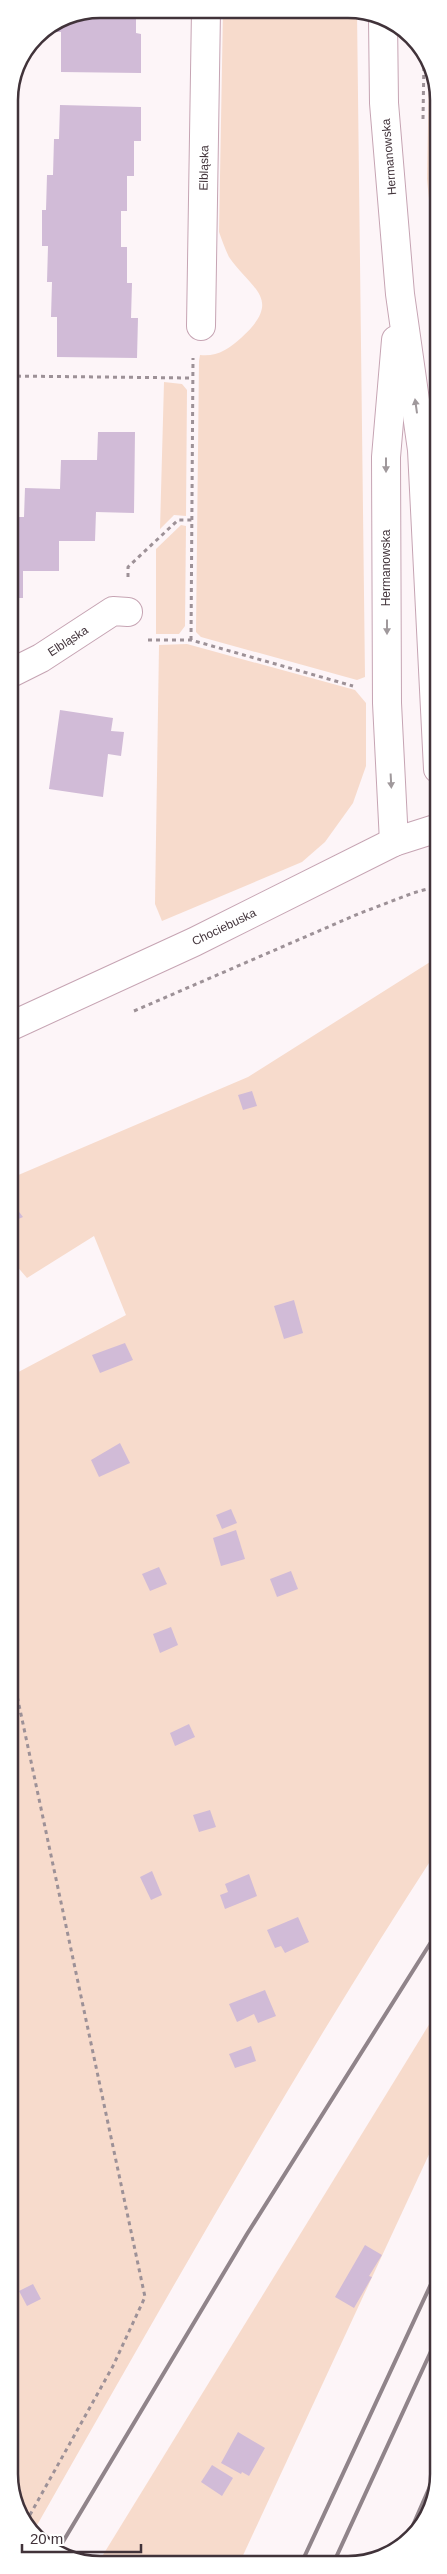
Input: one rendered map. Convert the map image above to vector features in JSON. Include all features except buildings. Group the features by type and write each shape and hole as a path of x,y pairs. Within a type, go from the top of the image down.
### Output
{"street":[{"name":"Elbląska","path":"201,326 206,18"},
{"name":"Hermanowska","path":"383,27 384,103 400,294 422,450 430,610"},
{"name":"Hermanowska","path":"394,842 387,703 386,457 400,294"},
{"name":"Elbląska","path":"18,670 41,658 113,611 128,612"},
{"name":"Chociebuska","path":"18,1023 194,942 394,842 430,831"}],"path":[{"path":"201,326 193,348 192,378 191,640 358,688"},
{"path":"18,376 192,378"},
{"path":"128,612 128,567 178,520 192,520"},
{"path":"127,1014 358,914 430,888"},
{"path":"18,1700 145,2297 113,2366 30,2516"}],"shaded area":[{"path":"223,18 357,19 365,677 357,680 201,637 196,632 200,355 212,355 227,349 241,338 254,325 260,314 262,304 260,295 229,257 219,232"},
{"path":"429,87 430,210 427,179"},
{"path":"164,382 182,384 187,390 186,516 174,515 160,529"},
{"path":"181,525 186,526 185,626 179,634 156,634 156,549"},
{"path":"187,644 355,690 366,703 366,766 353,803 325,842 302,862 162,921 155,904 159,645"},
{"path":"430,962 430,1861 280,2103 37,2526 24,2506 18,2485 18,1372 126,1315 94,1236 27,1278 18,1268 18,1175 248,1077"},
{"path":"430,2023 430,2152 243,2556 102,2556"}],"railway":[{"path":"61,2546 247,2234 430,1944"},
{"path":"305,2556 430,2286"},
{"path":"337,2556 430,2353"},
{"path":"417,2517 427,2493"}]}
